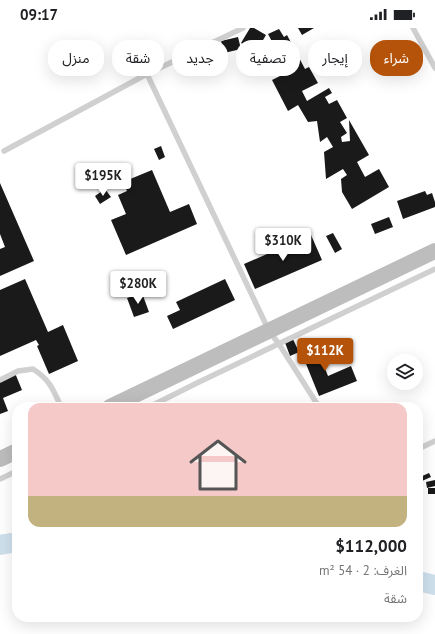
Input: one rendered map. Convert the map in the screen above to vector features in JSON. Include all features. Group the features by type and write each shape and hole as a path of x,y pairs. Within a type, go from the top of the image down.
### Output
{"street":[{"path":"125,402 274,337 435,251"},
{"path":"0,459 12,453"}],"lane":[{"path":"164,66 243,28"},
{"path":"413,28 435,68"},
{"path":"4,151 143,76"},
{"path":"148,76 274,337 316,402"},
{"path":"158,402 274,337 435,269"},
{"path":"0,380 18,372 33,369 43,376 52,387 59,402"},
{"path":"423,447 435,441"},
{"path":"0,479 12,473"}],"building":[{"path":"250,28 254,28 266,35 263,40 243,40"},
{"path":"298,28 314,28 302,35"},
{"path":"279,29 284,37 287,35 290,40 271,40 268,34"},
{"path":"238,37 239,40 236,40 236,50 228,52 228,40 225,40"},
{"path":"300,60 305,69 308,68 308,76 314,76 318,83 302,91 307,101 329,88 332,93 325,97 329,104 337,100 347,118 340,122 347,133 341,137 342,142 350,141 349,120 369,155 357,162 365,177 379,169 389,187 352,209 342,192 341,179 347,175 343,169 326,179 324,152 333,147 327,137 320,142 317,121 308,122 298,105 288,111 272,80 280,76 300,76"},
{"path":"161,146 165,157 159,160 154,149"},
{"path":"152,170 170,212 189,204 197,224 126,255 111,220 126,214 118,195 127,191 123,182"},
{"path":"0,183 34,261 0,276 0,249 5,247 0,234"},
{"path":"105,189 111,197 100,204 95,196"},
{"path":"425,191 427,195 432,193 435,207 403,219 397,201"},
{"path":"389,217 393,227 375,234 371,224"},
{"path":"333,233 342,249 335,253 326,236"},
{"path":"311,235 322,260 255,289 244,264"},
{"path":"134,275 138,289 125,294 121,284 127,282 125,277"},
{"path":"25,279 48,332 63,325 78,361 49,374 37,346 39,345 36,340 0,356 0,290"},
{"path":"225,279 235,300 173,329 167,316 180,310 176,302"},
{"path":"142,293 149,312 134,317 127,298"},
{"path":"292,337 299,352 290,356 284,340"},
{"path":"315,343 328,376 351,366 357,381 319,396 300,349"},
{"path":"15,373 22,390 3,398 8,411 0,414 0,380"},
{"path":"429,473 431,477 423,481 423,476"},
{"path":"435,480 435,486 427,488 426,482"},
{"path":"428,488 435,488 435,494 428,494"}],"waterway":[{"path":"0,545 12,543"},
{"path":"423,582 435,585"}]}
